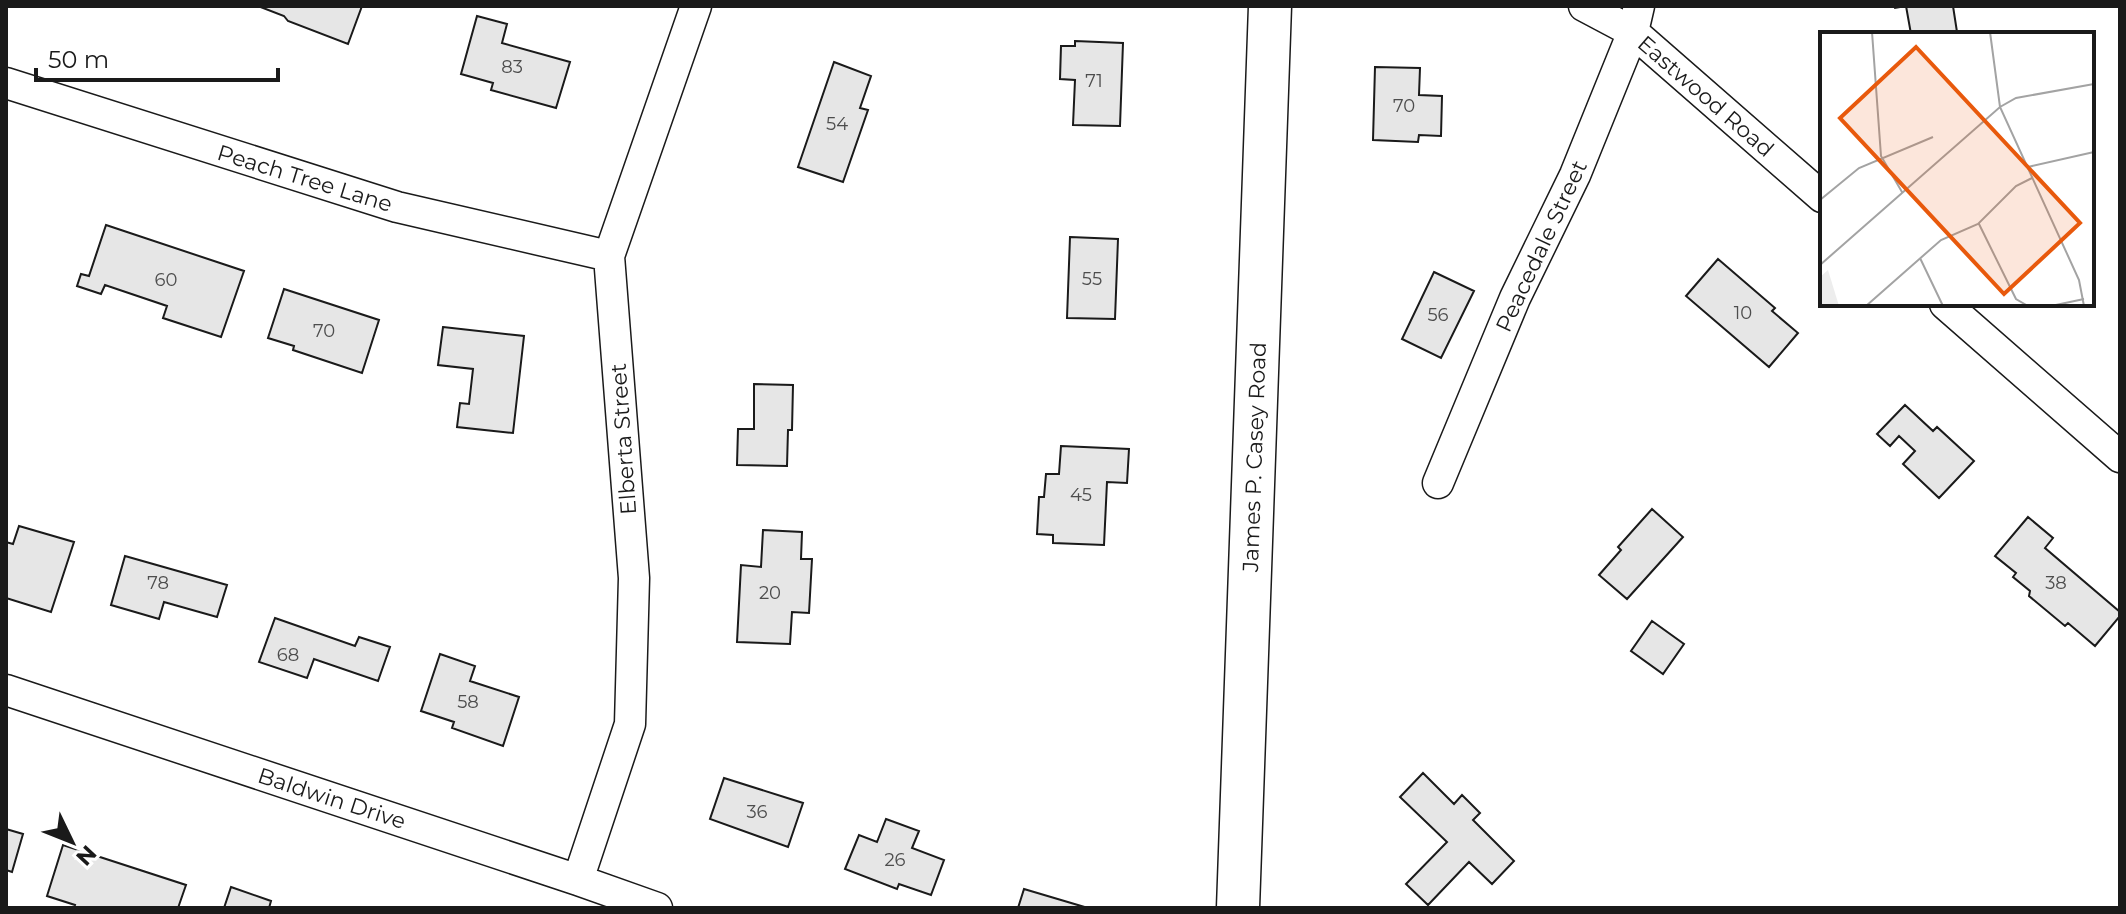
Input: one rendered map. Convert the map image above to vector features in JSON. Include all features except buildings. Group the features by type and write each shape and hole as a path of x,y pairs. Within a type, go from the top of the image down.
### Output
{"main road":[{"name":"James P. Casey Road","path":"1238,908 1270,6"}],"street":[{"name":"Elberta Street","path":"578,880 630,724 634,578 609,256 696,6"},
{"name":"Eastwood Road","path":"1584,6 1636,19 1820,195"},
{"name":"Peacedale Street","path":"1438,483 1515,298 1575,175 1636,19"},
{"name":"Peach Tree Lane","path":"6,83 397,207 609,256"},
{"path":"1947,306 2120,457"},
{"name":"Baldwin Drive","path":"6,690 657,908"}]}
